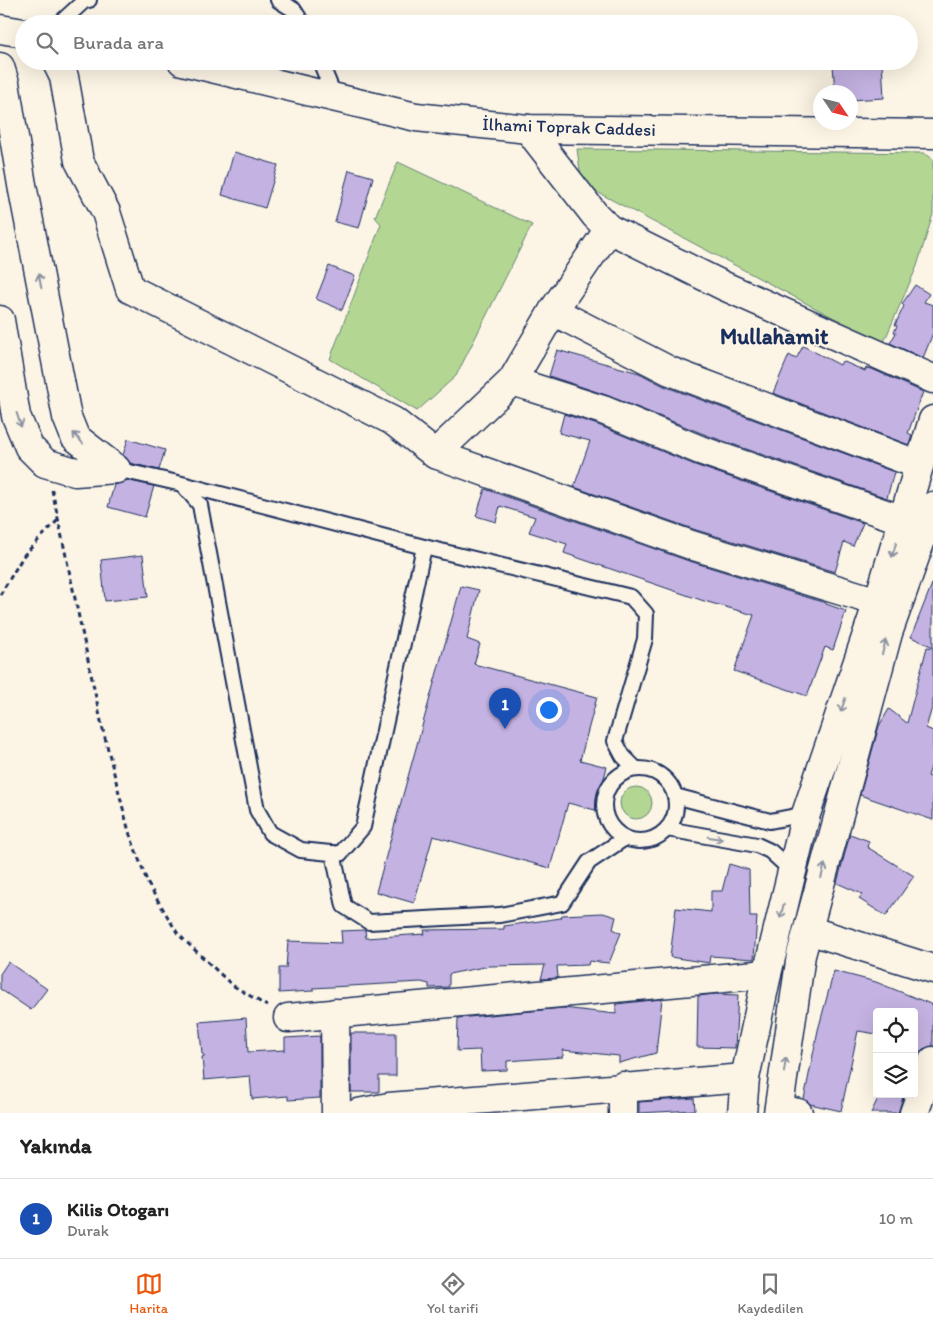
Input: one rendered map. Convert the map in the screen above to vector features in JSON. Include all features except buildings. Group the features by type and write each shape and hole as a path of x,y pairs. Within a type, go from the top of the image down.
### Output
{"street":[{"path":"0,29 15,32"},
{"path":"0,67 5,83 22,185 67,417 75,437 116,468"},
{"path":"60,70 64,77 79,161 106,212 130,289 393,421 435,454 691,545 878,602"},
{"name":"İlhami Toprak Caddesi","path":"218,70 416,118 528,129 933,134"},
{"path":"528,129 595,215 609,229 724,286 933,379"},
{"path":"435,454 512,381 553,311 609,229"},
{"path":"553,311 670,371 919,465"},
{"path":"0,320 16,416 29,447 45,463 75,472 116,468"},
{"path":"512,381 603,410 700,450 903,520"},
{"path":"742,1113 745,1078 767,974 806,814 878,602 933,420"},
{"path":"785,1112 801,955 888,633 933,506"},
{"path":"808,930 933,969"},
{"path":"288,1018 767,974"},
{"path":"335,1013 336,1113"},
{"path":"914,1113 933,1061"},
{"path":"358,1113 388,1107 623,1086 745,1078"},
{"path":"623,1086 623,1113"}],"lane":[{"path":"69,15 86,0"},
{"path":"278,0 294,10 297,15"},
{"path":"324,70 335,99"},
{"path":"116,468 424,547 631,597 646,614 645,639 615,742 623,756 636,769"},
{"path":"182,484 200,505 257,810 270,833 302,850 340,854 362,827 424,547"},
{"path":"646,769 660,775 671,786 675,796 676,808 667,829 648,840 625,838 616,832 608,822 604,800 608,788 624,772 646,769"},
{"path":"675,796 770,821 806,814"},
{"path":"667,829 756,845 770,851 792,871"},
{"path":"333,854 344,906 369,922 500,915 562,903 589,862 625,838"}],"path":[{"path":"45,463 102,726 129,832 148,884 178,934 232,985 288,1018"},
{"path":"0,595 24,555 58,520"}],"green space":[{"path":"577,149 924,153 933,159 933,214 917,266 883,344 582,184"},
{"path":"398,162 532,225 456,376 417,411 330,359 381,224 375,217"},
{"path":"636,787 648,791 652,803 648,815 636,819 624,815 620,803 624,791"}],"place":[{"name":"Kilis Otogarı","path":"505,729"}],"district":[{"name":"Mullahamit","path":"774,336"}]}
